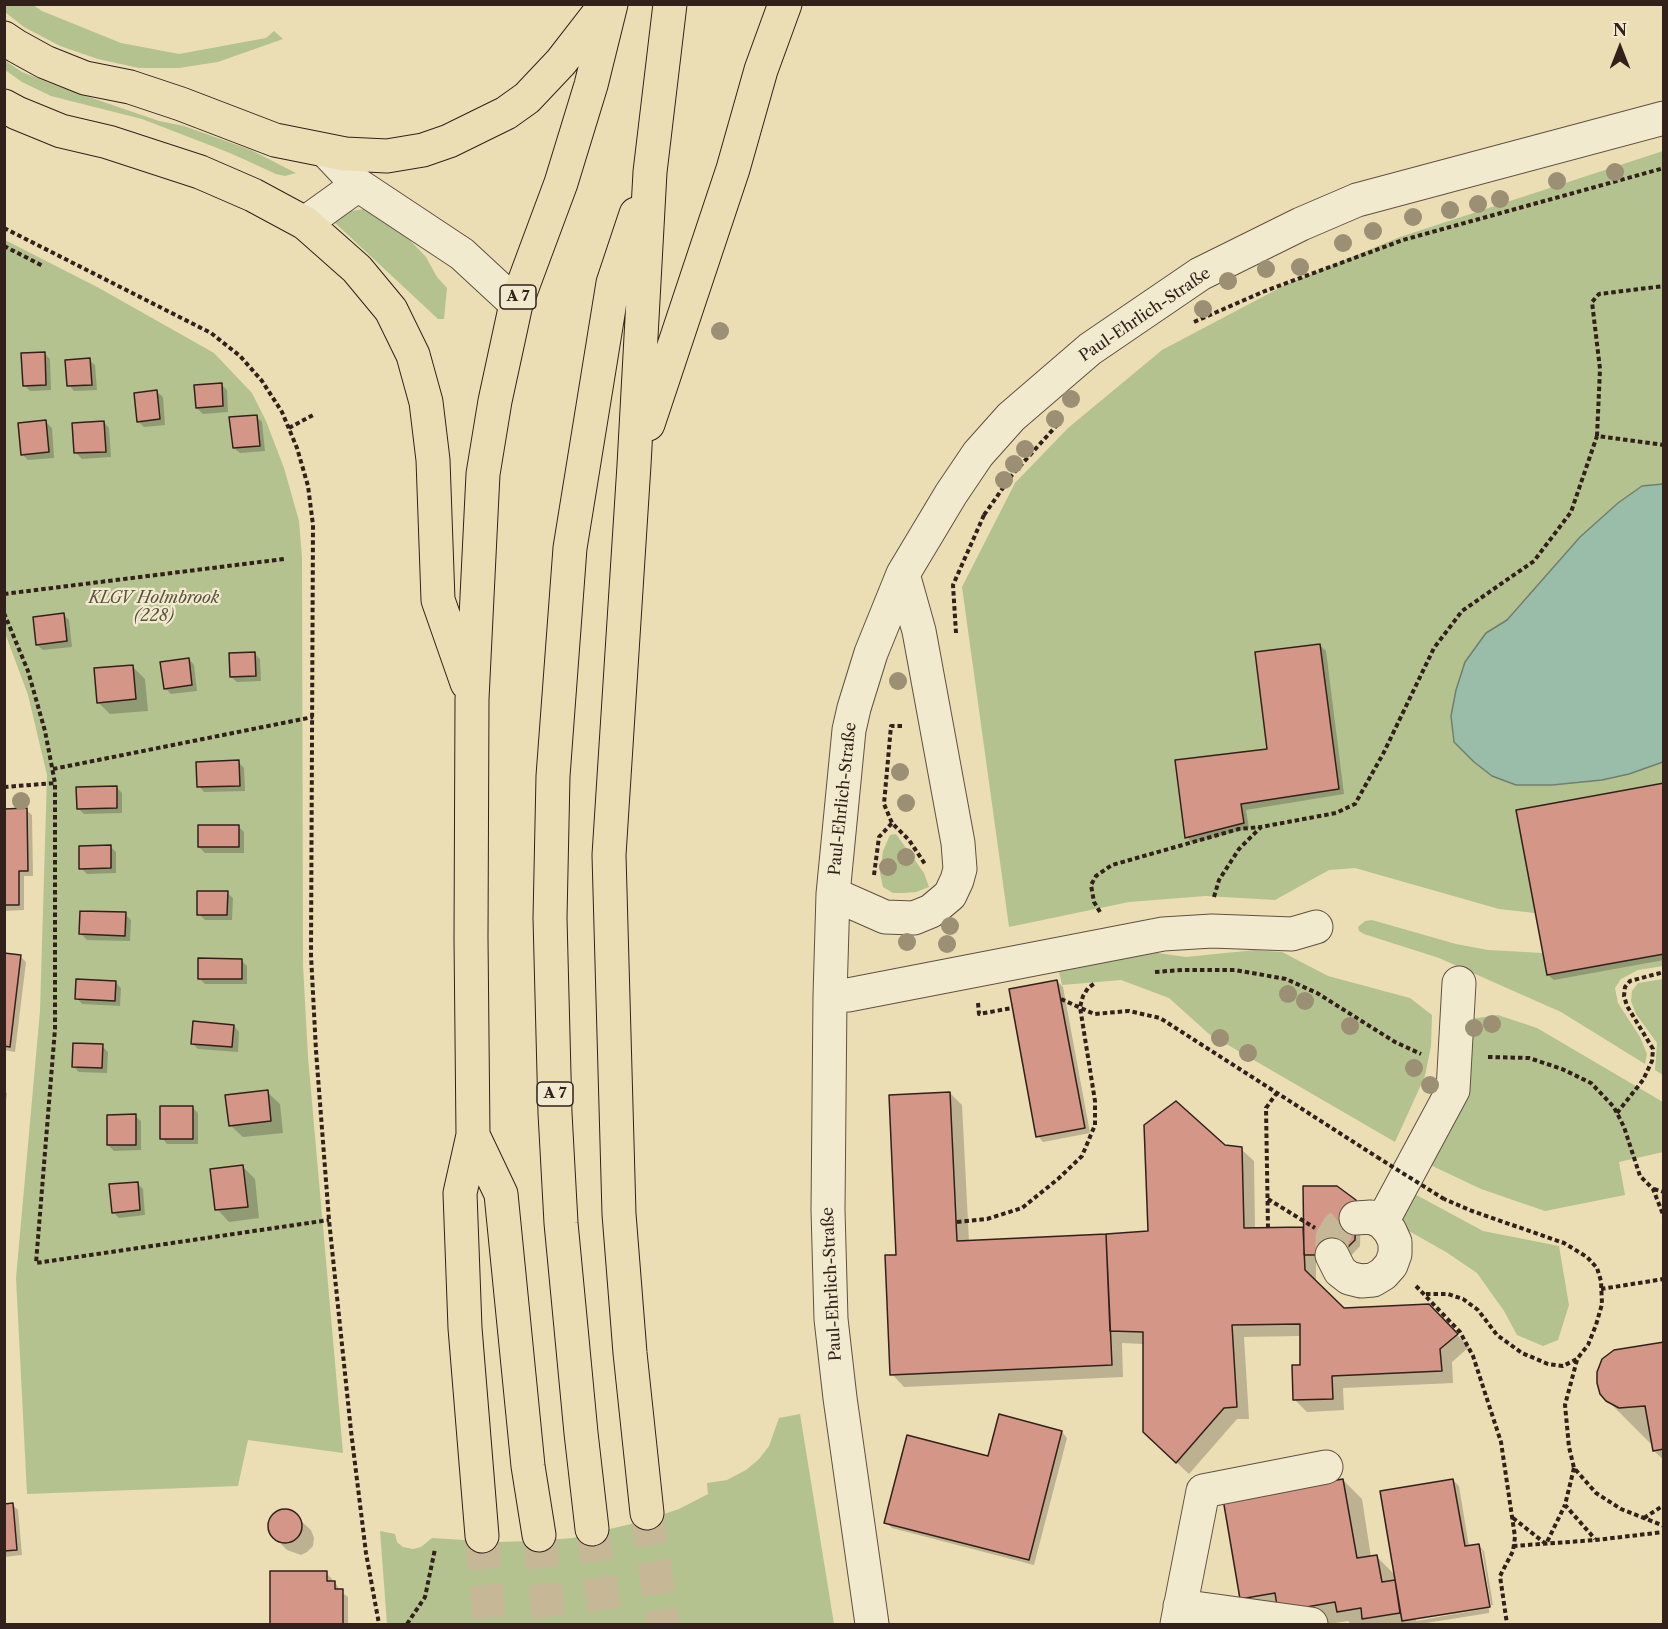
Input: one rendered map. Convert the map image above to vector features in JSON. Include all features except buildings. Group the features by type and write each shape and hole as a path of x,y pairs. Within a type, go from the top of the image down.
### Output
{"highway":[{"path":"4,38 45,62 85,78 130,87 275,140 326,151 387,156 423,150 449,141 506,113 527,98 561,62 606,4"},
{"name":"A 7","path":"482,1536 465,1328 460,1192 473,1135 472,699 483,474 495,401 516,304 564,172 591,85 611,4"},
{"name":"A 7","path":"647,1513 631,1364 619,1214 609,855 650,172 670,4"},
{"path":"634,465 733,169 761,69 785,4"},
{"path":"4,106 61,131 108,142 200,172 253,195 305,223 357,269 391,310 413,355 426,402 433,460 438,600 472,699"},
{"name":"A 7","path":"592,1529 562,1235 550,918 553,776 570,548 613,283 650,172"},
{"name":"A 7","path":"473,1135 501,1194 528,1466 539,1535"}],"street":[{"name":"Paul-Ehrlich-Straße","path":"872,1624 841,1409 831,1319 828,1210 833,894 848,743 854,708 871,653 903,573 978,454 1011,417 1090,349 1200,274 1301,224 1358,200 1664,118"},
{"path":"326,151 358,185 462,254 516,304"},
{"path":"305,223 358,185"},
{"path":"833,894 885,917 914,918 931,911 950,895 960,869 958,843 919,631 903,573"},
{"path":"830,996 898,986 1163,934 1212,931 1292,934 1316,927"},
{"path":"1327,1244 1340,1271 1349,1278 1361,1281 1373,1280 1391,1265 1395,1254 1395,1242 1390,1231 1369,1220 1453,1090 1459,983"},
{"path":"1311,1624 1179,1615 1203,1491 1326,1467"}],"path":[{"path":"1192,322 1264,291 1403,240 1664,168"},
{"path":"4,228 212,333 240,356 262,381 282,412 308,486 313,525 311,955 316,1051 329,1220 354,1453 366,1553 379,1624"},
{"path":"4,246 43,266"},
{"path":"1664,286 1599,294 1592,302 1600,369 1597,436 1571,512 1534,561 1462,610 1434,648 1383,754 1355,804 1336,813 1239,829 1113,865 1096,876 1091,885 1094,902 1116,942 1148,973 1182,970 1235,970 1286,979 1317,993 1413,1052 1435,1058 1529,1058 1562,1068 1591,1083 1617,1113 1640,1176 1653,1189 1664,1216"},
{"path":"289,428 313,415"},
{"path":"984,514 1012,475 1059,423"},
{"path":"1597,436 1664,445"},
{"path":"4,594 284,560"},
{"path":"4,613 28,671 45,731 55,783 55,1029 36,1263 329,1220"},
{"path":"53,769 313,717"},
{"path":"906,736 905,726 891,726 884,804 892,823 909,840 928,867"},
{"path":"4,787 55,783"},
{"path":"874,875 879,837 892,823"},
{"path":"1223,970 1212,931 1213,897 1219,880 1239,849 1261,827"},
{"path":"922,850 923,860"},
{"path":"1617,1113 1643,1080 1652,1061 1653,1049 1627,1006 1624,996 1625,987 1630,981 1664,972"},
{"path":"957,1222 987,1219 1022,1208 1082,1156 1095,1125 1095,1101 1080,1007 1088,988 1096,982"},
{"path":"1061,999 1094,1014 1129,1011 1160,1018 1444,1199 1472,1211 1564,1242 1587,1257 1597,1268 1602,1304 1588,1345 1577,1359 1565,1405 1569,1447 1574,1468 1565,1505 1546,1544"},
{"path":"1268,1228 1266,1108 1276,1094"},
{"path":"1653,1189 1664,1192"},
{"path":"1267,1199 1327,1244"},
{"path":"1391,1265 1426,1294 1460,1332 1473,1356 1500,1442 1515,1537 1500,1576 1507,1624"},
{"path":"1601,1288 1664,1279"},
{"path":"1426,1294 1448,1294 1463,1299 1478,1310 1497,1335 1522,1353 1548,1364 1563,1366 1577,1359"},
{"path":"1574,1468 1596,1493 1622,1509 1664,1526"},
{"path":"1565,1505 1596,1540"},
{"path":"1644,1518 1664,1505"},
{"path":"1512,1517 1546,1544"},
{"path":"1513,1546 1664,1532"},
{"path":"407,1624 425,1597 435,1549"}],"green space":[{"path":"4,5 33,5 42,11 121,43 179,54 266,38 274,31 283,39 218,62 179,68 139,68 98,59 60,46 24,27 5,12"},
{"path":"4,60 22,72 57,86 159,121 184,126 251,150 296,173 285,176 276,174 230,153 142,119 51,96 22,82 5,70"},
{"path":"1663,151 1663,484 1642,486 1618,503 1580,537 1507,620 1486,633 1456,690 1451,716 1454,742 1492,776 1516,785 1552,785 1602,780 1629,774 1663,762 1663,783 1516,810 1535,913 1499,909 1355,868 1329,870 1275,900 1206,896 1129,902 1009,927 962,587 1015,483 1068,428 1162,350 1287,284 1400,237"},
{"path":"364,209 402,232 426,257 437,277 447,288 444,319 438,319 333,221 338,213"},
{"name":"KLGV Holmbrook (228)","path":"5,240 99,288 214,353 252,393 266,421 284,468 299,521 302,557 303,965 308,1057 343,1453 248,1440 238,1486 27,1494 16,1278 40,1011 47,775 28,695 5,633"},
{"path":"896,834 924,873 929,887 916,892 893,893 883,887 880,873 883,851 890,835"},
{"path":"1372,920 1456,944 1488,950 1543,953 1547,975 1663,954 1663,966 1638,970 1621,979 1615,988 1618,1003 1640,1037 1647,1054 1645,1064 1561,1012 1439,958 1359,931 1358,927 1365,921"},
{"path":"1137,950 1186,957 1255,950 1282,952 1328,976 1410,998 1432,1015 1431,1046 1425,1076 1395,1142 1209,1034 1169,998 1121,980 1062,985 1058,968"},
{"path":"1664,979 1663,1075 1655,1070 1657,1043 1636,1014 1631,1001 1632,991 1638,983"},
{"path":"1498,1015 1537,1028 1663,1102 1663,1152 1619,1162 1625,1195 1545,1211 1481,1189 1426,1163 1470,1019"},
{"path":"1411,1192 1483,1231 1559,1246 1569,1305 1558,1340 1543,1346 1517,1335 1504,1311 1477,1273 1446,1252 1393,1222"},
{"path":"800,1414 834,1624 387,1624 380,1531 395,1534 397,1542 403,1547 413,1549 421,1547 432,1538 497,1542 573,1538 643,1521 679,1509 708,1494 707,1483 727,1480 746,1470 769,1446 779,1418"}],"shaded area":[{"path":"1663,484 1663,762 1629,774 1602,780 1552,785 1516,785 1492,776 1454,742 1451,716 1465,662 1486,633 1507,620 1580,537 1618,503 1642,486"}],"tunnel":[{"path":"1332,1255 1332,1238 1338,1228 1348,1220 1356,1218"},
{"path":"647,1513 663,1624"},
{"path":"592,1529 607,1624"},
{"path":"539,1535 550,1624"},
{"path":"482,1536 489,1624"}]}
